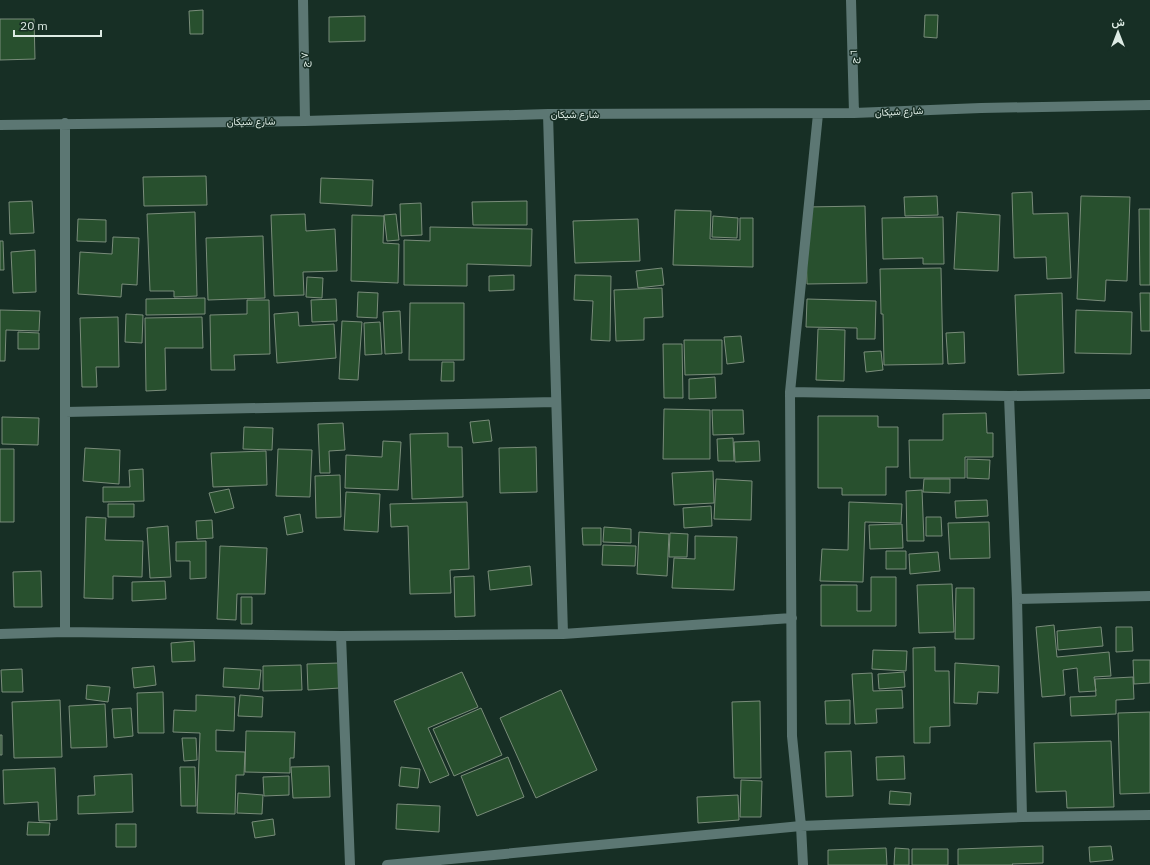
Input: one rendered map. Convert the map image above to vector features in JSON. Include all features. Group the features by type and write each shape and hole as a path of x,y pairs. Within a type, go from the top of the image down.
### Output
{"street":[{"name":"٧ ج","path":"303,0 305,121"},
{"name":"٦ ج","path":"851,0 854,113"},
{"name":"شارع شيكان","path":"0,125 305,121 548,114 818,114 981,108 1150,105"},
{"path":"548,114 563,634"},
{"path":"803,865 801,826 792,736 790,392 818,114"},
{"path":"65,124 65,632"},
{"path":"790,392 1009,396 1150,394"},
{"path":"1009,396 1017,599 1022,817"},
{"path":"65,412 556,402"},
{"path":"1017,599 1150,596"},
{"path":"0,634 65,632 341,636 563,634 792,618"},
{"path":"341,636 350,865"},
{"path":"387,865 801,826 1022,817 1150,815"}],"building":[{"path":"203,10 203,34 190,34 189,11"},
{"path":"925,15 938,15 937,38 924,37"},
{"path":"365,16 365,41 329,42 329,17"},
{"path":"0,19 34,19 35,59 0,60"},
{"path":"206,176 207,205 144,206 143,177"},
{"path":"321,178 373,180 372,206 320,203"},
{"path":"1032,192 1033,214 1068,213 1071,278 1047,279 1046,257 1014,258 1012,193"},
{"path":"937,196 938,215 905,216 904,197"},
{"path":"1081,196 1130,197 1127,281 1106,280 1105,301 1077,299"},
{"path":"32,201 34,233 10,234 9,202"},
{"path":"527,201 527,225 473,225 472,202"},
{"path":"421,203 422,235 401,236 400,204"},
{"path":"865,206 867,283 807,284 805,207"},
{"path":"1139,209 1150,209 1150,285 1140,285"},
{"path":"675,210 711,211 710,239 740,240 740,218 753,218 753,267 673,265"},
{"path":"195,212 197,296 174,297 174,291 150,291 147,214"},
{"path":"957,212 1000,215 998,271 954,269"},
{"path":"305,214 306,231 335,229 337,271 303,272 304,295 274,296 271,215"},
{"path":"396,214 399,240 387,241 384,215"},
{"path":"352,215 384,216 383,243 399,244 398,283 351,281"},
{"path":"713,216 738,218 737,238 712,237"},
{"path":"943,217 944,264 923,264 923,258 883,259 882,218"},
{"path":"78,219 106,220 106,242 77,241"},
{"path":"638,219 640,261 575,263 573,221"},
{"path":"430,227 532,229 531,266 467,264 467,286 404,285 404,240 430,241"},
{"path":"263,236 265,298 208,300 206,238"},
{"path":"113,237 139,238 137,285 122,284 121,297 78,294 80,252 112,254"},
{"path":"0,241 3,241 4,270 0,270"},
{"path":"35,250 36,292 13,293 11,252"},
{"path":"662,268 664,285 638,288 636,271"},
{"path":"941,268 943,364 884,365 880,269"},
{"path":"514,275 514,290 489,291 489,276"},
{"path":"575,275 611,276 610,341 591,340 593,301 574,300"},
{"path":"307,277 323,278 322,298 306,297"},
{"path":"662,288 663,317 644,318 644,340 616,341 614,290"},
{"path":"358,292 378,293 377,318 357,317"},
{"path":"1062,293 1064,373 1018,375 1015,295"},
{"path":"1140,293 1150,293 1150,331 1141,331"},
{"path":"205,298 205,314 146,315 146,299"},
{"path":"336,299 337,321 312,322 311,300"},
{"path":"807,299 876,301 875,339 857,339 857,328 806,327"},
{"path":"247,300 269,300 270,354 234,355 235,370 211,370 210,315 247,314"},
{"path":"410,303 464,303 464,360 409,360"},
{"path":"0,310 40,311 39,331 6,330 5,361 0,361"},
{"path":"1076,310 1132,312 1131,354 1075,353"},
{"path":"400,311 402,353 385,354 383,312"},
{"path":"298,312 299,326 334,324 336,358 277,363 274,314"},
{"path":"126,314 143,315 142,343 125,342"},
{"path":"118,317 119,367 96,367 97,387 82,387 80,318"},
{"path":"202,317 203,348 165,348 166,390 146,391 145,318"},
{"path":"342,321 362,322 358,380 339,379"},
{"path":"380,322 382,354 365,355 364,323"},
{"path":"818,329 845,330 844,381 816,380"},
{"path":"18,332 39,333 39,349 18,349"},
{"path":"964,332 965,363 948,364 946,333"},
{"path":"741,336 744,362 727,364 724,337"},
{"path":"684,340 722,340 722,374 685,375"},
{"path":"663,344 682,344 683,398 664,398"},
{"path":"881,351 883,370 866,372 864,352"},
{"path":"442,362 454,362 454,381 441,381"},
{"path":"715,377 716,398 689,399 689,379"},
{"path":"664,409 710,410 710,459 663,459"},
{"path":"712,410 743,410 744,434 713,435"},
{"path":"986,413 987,433 993,433 993,457 965,457 965,478 910,478 909,440 943,440 943,414"},
{"path":"818,416 878,416 878,427 898,427 898,467 886,467 886,495 842,495 842,488 818,488"},
{"path":"2,417 39,418 38,445 2,444"},
{"path":"489,420 492,441 473,443 470,422"},
{"path":"343,423 345,450 329,451 330,473 320,473 318,424"},
{"path":"244,427 273,428 272,450 243,449"},
{"path":"448,433 448,447 462,447 463,497 412,499 410,434"},
{"path":"733,438 734,461 718,461 717,439"},
{"path":"383,441 401,442 398,490 345,488 346,455 382,457"},
{"path":"759,441 760,461 735,462 734,442"},
{"path":"536,447 537,492 500,493 499,448"},
{"path":"85,448 120,450 119,484 83,481"},
{"path":"0,449 14,449 14,522 0,522"},
{"path":"278,449 312,450 310,497 276,496"},
{"path":"266,451 267,485 213,487 211,453"},
{"path":"967,459 990,460 989,479 967,478"},
{"path":"143,469 144,501 103,502 103,487 130,487 129,470"},
{"path":"713,471 714,503 674,505 672,473"},
{"path":"340,475 341,517 316,518 315,476"},
{"path":"716,479 752,481 751,520 714,519"},
{"path":"924,479 950,479 950,493 923,492"},
{"path":"229,489 234,508 215,513 209,493"},
{"path":"922,490 924,541 907,541 906,491"},
{"path":"346,492 380,494 378,532 344,530"},
{"path":"987,500 988,516 956,518 955,501"},
{"path":"467,502 469,569 450,570 451,593 410,594 408,526 391,527 390,504"},
{"path":"849,502 902,504 901,523 865,522 863,582 820,581 822,549 848,550"},
{"path":"108,504 134,504 134,517 108,517"},
{"path":"711,506 712,526 684,528 683,508"},
{"path":"300,514 303,532 287,535 284,517"},
{"path":"86,517 106,518 105,540 143,541 142,577 113,576 113,599 84,598"},
{"path":"926,517 941,517 942,536 926,536"},
{"path":"212,520 213,538 197,539 196,521"},
{"path":"989,522 990,558 950,559 948,523"},
{"path":"902,524 903,548 870,549 869,525"},
{"path":"168,526 171,577 150,578 147,528"},
{"path":"604,527 631,529 631,543 603,542"},
{"path":"582,528 601,528 601,545 583,545"},
{"path":"639,532 669,534 667,576 637,574"},
{"path":"670,533 688,534 687,557 669,557"},
{"path":"695,536 737,537 734,590 672,588 674,558 695,559"},
{"path":"206,541 206,578 190,579 190,561 176,561 176,542"},
{"path":"603,545 636,546 635,566 602,565"},
{"path":"220,546 267,548 265,594 237,594 236,620 217,619"},
{"path":"886,551 906,551 906,569 886,569"},
{"path":"938,552 940,571 910,574 909,554"},
{"path":"530,566 532,585 490,590 488,571"},
{"path":"41,571 42,607 14,607 13,572"},
{"path":"474,576 475,616 455,617 454,577"},
{"path":"871,577 896,577 896,626 821,626 821,585 857,585 857,611 871,611"},
{"path":"165,581 166,599 132,601 132,582"},
{"path":"952,584 954,632 919,633 917,585"},
{"path":"956,588 974,588 974,639 955,639"},
{"path":"241,597 252,597 252,624 241,624"},
{"path":"1054,625 1057,657 1109,652 1111,676 1094,677 1096,691 1079,692 1077,668 1063,670 1065,695 1042,697 1036,627"},
{"path":"1101,627 1103,646 1058,650 1057,631"},
{"path":"1116,627 1132,627 1133,651 1116,652"},
{"path":"194,641 195,661 172,662 171,643"},
{"path":"935,647 935,671 949,671 950,726 930,727 930,743 914,743 913,648"},
{"path":"873,650 907,651 906,671 872,669"},
{"path":"1133,660 1150,660 1150,683 1134,684"},
{"path":"339,663 340,688 308,690 307,664"},
{"path":"955,663 999,666 998,693 978,692 977,704 954,703"},
{"path":"301,665 302,690 263,691 263,666"},
{"path":"154,666 156,685 134,688 132,668"},
{"path":"224,668 261,670 259,689 223,687"},
{"path":"22,669 23,692 2,692 1,670"},
{"path":"462,672 478,707 428,728 449,775 430,783 394,701"},
{"path":"904,672 905,687 879,689 878,674"},
{"path":"872,673 873,691 902,690 903,708 876,709 877,723 855,724 852,674"},
{"path":"1133,677 1134,699 1116,700 1116,714 1071,716 1070,697 1096,696 1095,679"},
{"path":"87,685 110,687 108,702 86,699"},
{"path":"561,690 597,770 536,798 500,718"},
{"path":"163,692 164,733 138,733 137,693"},
{"path":"196,695 235,697 234,731 216,730 216,751 245,752 244,775 236,775 235,814 197,813 200,733 173,732 174,710 196,711"},
{"path":"240,695 263,697 262,717 238,716"},
{"path":"60,700 62,757 14,758 12,702"},
{"path":"850,700 850,724 826,724 825,701"},
{"path":"760,701 761,778 734,778 732,702"},
{"path":"105,704 107,747 71,748 69,706"},
{"path":"131,708 133,736 114,738 112,709"},
{"path":"481,708 502,755 454,776 433,729"},
{"path":"1150,712 1150,793 1120,794 1118,713"},
{"path":"246,731 295,732 294,758 290,758 290,773 245,772"},
{"path":"0,735 2,735 2,755 0,755"},
{"path":"182,738 196,738 197,760 184,761"},
{"path":"1111,741 1114,807 1067,808 1066,791 1036,792 1034,743"},
{"path":"851,751 853,796 826,797 825,752"},
{"path":"904,756 905,779 877,780 876,757"},
{"path":"508,757 524,797 477,816 461,776"},
{"path":"329,766 330,797 293,798 291,767"},
{"path":"180,767 195,767 196,806 181,806"},
{"path":"401,767 420,769 418,788 399,786"},
{"path":"55,768 57,820 39,821 38,802 4,804 3,770"},
{"path":"132,774 133,812 78,814 78,796 95,795 94,776"},
{"path":"289,776 289,795 264,796 263,777"},
{"path":"741,780 762,781 761,817 740,817"},
{"path":"890,791 911,793 910,805 889,804"},
{"path":"238,793 263,795 262,814 237,813"},
{"path":"738,795 739,820 698,823 697,797"},
{"path":"397,804 440,806 439,832 396,829"},
{"path":"273,819 275,835 255,838 252,822"},
{"path":"28,822 50,823 49,835 27,835"},
{"path":"116,824 136,824 136,847 116,847"},
{"path":"1043,846 1043,863 1012,864 1013,865 958,865 958,849"},
{"path":"1111,846 1113,860 1090,862 1089,847"},
{"path":"886,848 887,865 828,865 828,850"},
{"path":"895,848 909,849 909,865 894,865"},
{"path":"912,849 948,849 948,865 912,865"}]}
